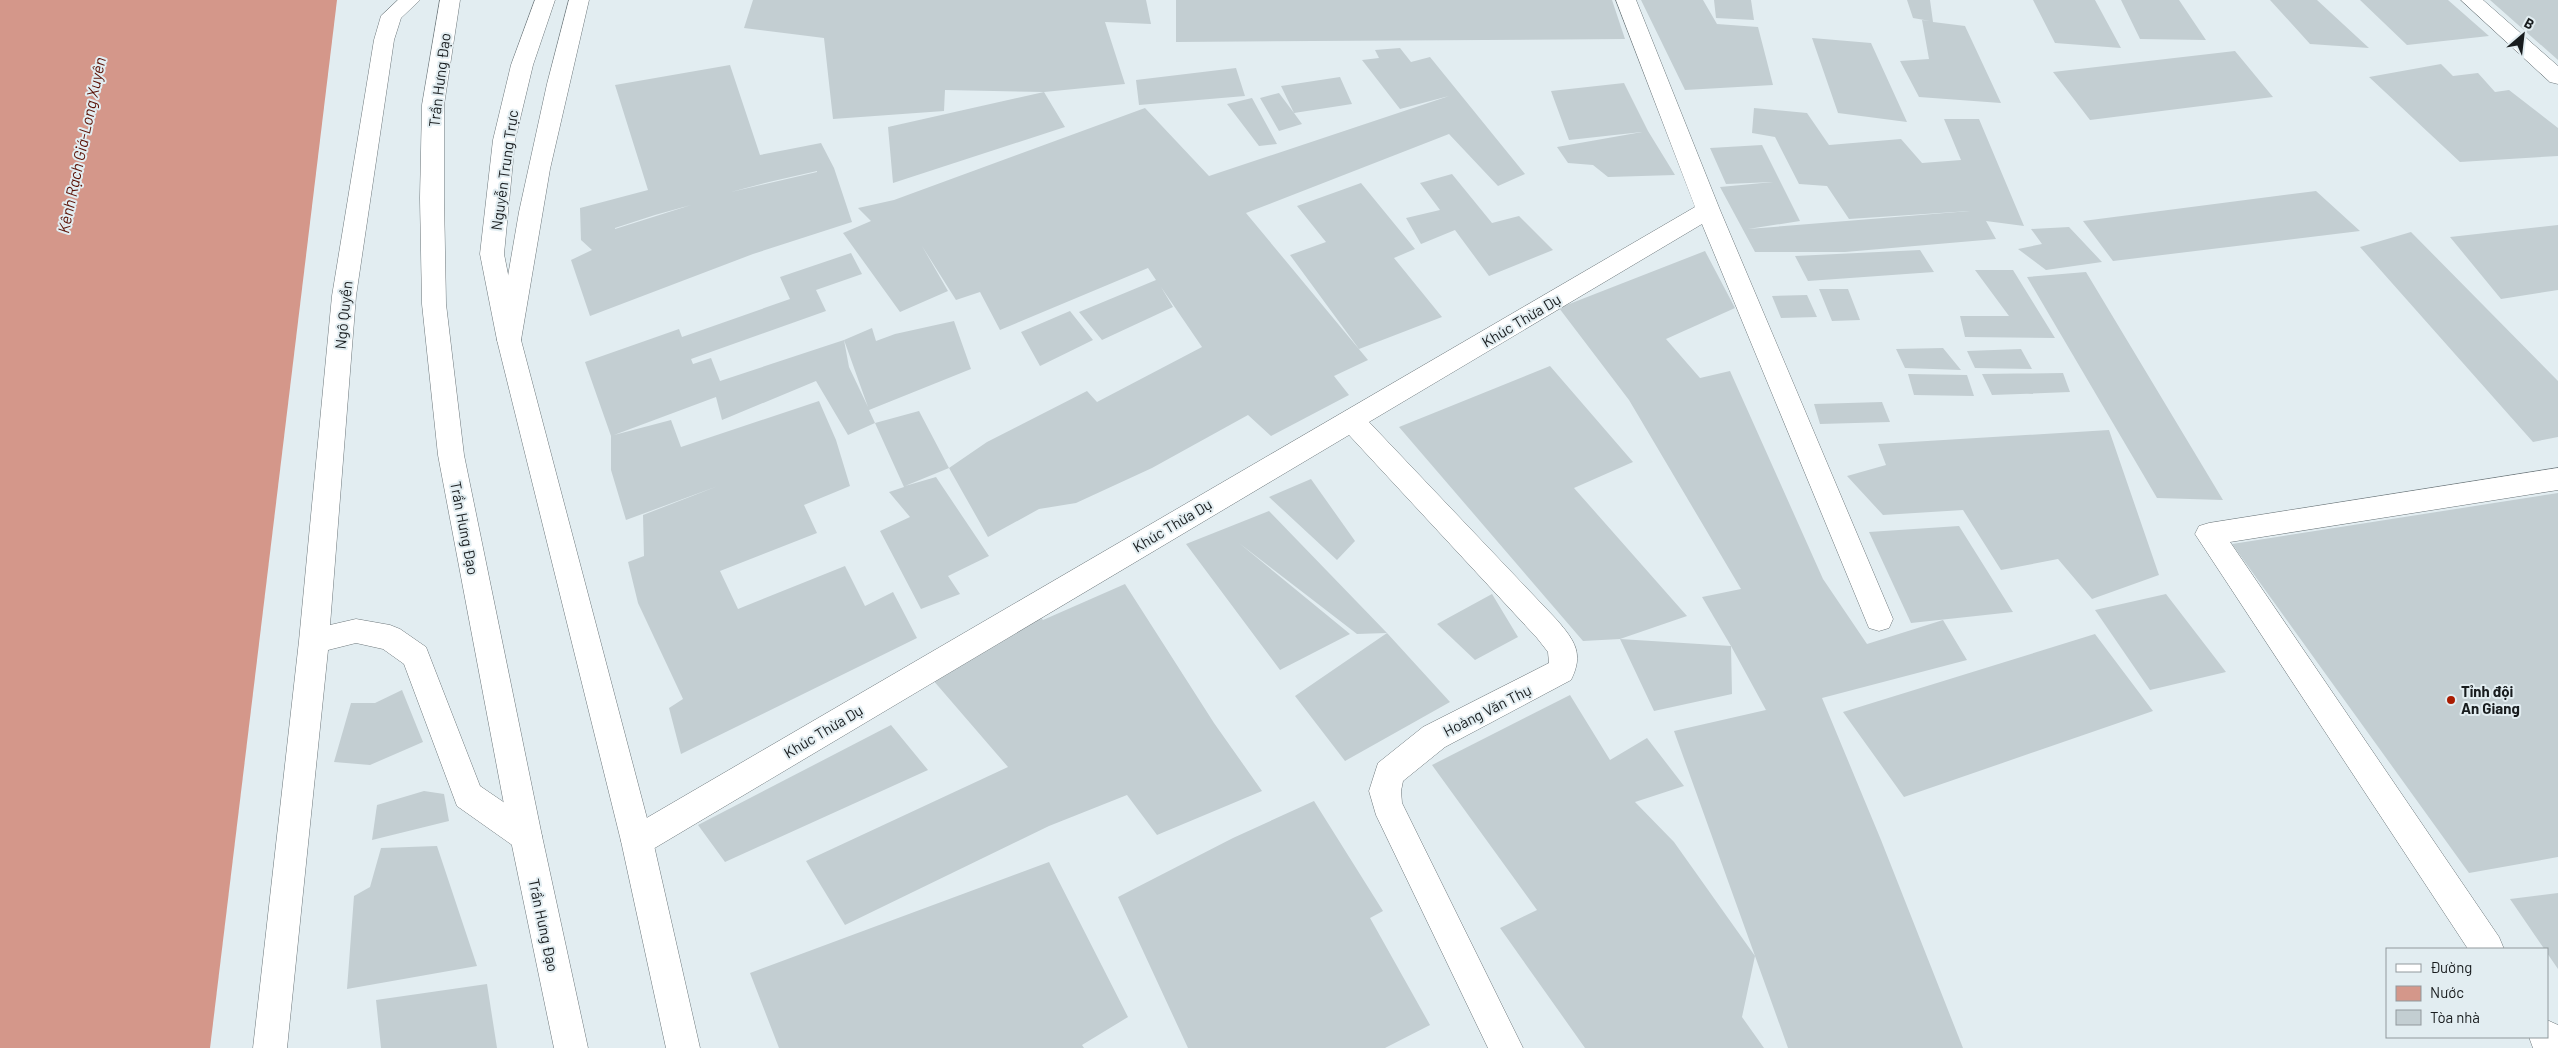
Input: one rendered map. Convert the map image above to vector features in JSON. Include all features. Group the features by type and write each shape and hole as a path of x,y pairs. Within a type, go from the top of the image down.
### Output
{"main road":[{"name":"Ngô Quyền","path":"270,1048 314,641 344,296 384,40 391,16 410,0"},
{"name":"Trần Hưng Đạo","path":"450,0 433,105 434,304 451,455 508,748 571,1048"},
{"name":"Nguyễn Trung Trực","path":"508,340 492,254 504,140 522,65 545,0"},
{"path":"580,0 561,64 526,234 508,340 637,841 683,1048"},
{"path":"1626,0 1708,210 1879,619"},
{"path":"2471,0 2558,77"},
{"name":"Khúc Thừa Dụ","path":"637,841 1708,210"},
{"name":"Hoàng Văn Thụ","path":"1351,420 1547,629 1562,647 1566,661 1561,671 1434,737 1389,773 1385,791 1387,805 1506,1048"},
{"path":"2486,948 2209,534 2558,479"},
{"path":"314,641 356,631 390,638 416,656 468,796 526,836"}],"water":[{"name":"Kênh Rạch Giá-Long Xuyên","path":"0,0 337,0 210,1048 0,1048"}],"building":[{"path":"753,0 1146,0 1151,24 1105,22 1125,84 1044,92 945,90 944,111 833,119 824,38 744,28"},
{"path":"1176,0 1612,0 1625,39 1176,42"},
{"path":"1641,0 1703,0 1717,24 1758,27 1773,85 1685,90"},
{"path":"1714,0 1751,0 1754,20 1716,18"},
{"path":"1907,0 1930,0 1933,22 1965,26 2001,103 1919,97 1900,61 1929,59 1922,20 1930,21 1913,18"},
{"path":"2033,0 2095,0 2121,48 2055,43"},
{"path":"2121,0 2179,0 2206,40 2140,39"},
{"path":"2270,0 2317,0 2369,48 2310,44"},
{"path":"2360,0 2448,0 2489,36 2407,45"},
{"path":"2490,0 2558,0 2558,60"},
{"path":"1812,38 1871,43 1907,122 1838,113"},
{"path":"1400,48 1411,62 1430,57 1525,174 1498,186 1449,134 1246,213 1368,360 1334,376 1349,395 1271,436 1248,415 1152,468 1076,503 1039,509 988,537 949,468 987,442 1087,391 1097,402 1202,347 1161,287 1173,307 1102,340 1079,312 1156,280 1148,268 1000,330 980,292 956,300 922,246 948,291 900,312 843,233 871,221 858,208 894,200 1145,108 1209,176 1449,96 1400,109 1362,60 1379,58 1375,50"},
{"path":"2235,51 2273,97 2090,120 2053,72"},
{"path":"2441,64 2453,76 2478,73 2495,92 2509,90 2558,128 2558,156 2460,162 2369,77"},
{"path":"730,65 760,155 821,143 834,168 852,222 753,254 590,316 571,260 592,250 581,240 580,208 648,190 615,85","holes":["817,172 731,192 769,182","691,205 615,229 655,215"]},
{"path":"1236,68 1245,96 1139,105 1136,80"},
{"path":"1340,77 1352,104 1294,113 1281,86"},
{"path":"1624,83 1648,131 1675,175 1608,177 1593,165 1568,163 1557,147 1642,132 1569,140 1551,91"},
{"path":"1044,92 1065,127 893,183 888,127"},
{"path":"1279,93 1302,124 1279,131 1260,98"},
{"path":"1252,98 1277,144 1259,146 1227,104"},
{"path":"1754,108 1807,113 1829,145 1901,139 1922,163 1961,160 1944,119 1979,119 2024,226 1986,221 1996,239 1845,252 1755,252 1720,187 1773,182 1726,184 1710,148 1762,145 1800,221 1748,229 1970,211 1849,219 1827,186 1799,184 1775,137 1752,133"},
{"path":"1452,174 1492,223 1519,216 1553,250 1489,276 1455,230 1421,244 1406,218 1440,210 1420,183"},
{"path":"1361,183 1415,249 1394,258 1442,317 1359,349 1290,255 1326,242 1297,206"},
{"path":"2316,191 2360,231 2113,261 2083,221"},
{"path":"2558,225 2558,290 2501,299 2450,237"},
{"path":"2069,227 2102,262 2046,270 2018,249 2042,244 2031,229"},
{"path":"2411,232 2558,381 2558,437 2533,442 2360,247"},
{"path":"1920,250 1934,272 1808,281 1795,256"},
{"path":"1705,251 1735,308 1666,339 1700,378 1730,371 1823,579 1867,644 1943,620 1967,660 1822,698 1881,840 1963,1048 1788,1048 1674,731 1766,710 1702,597 1741,589 1629,400 1559,308"},
{"path":"851,253 862,274 816,290 826,311 691,359 693,364 711,358 720,381 844,340 872,328 876,341 895,334 954,321 971,369 869,410 875,423 848,435 816,381 722,420 716,397 614,435 671,420 681,447 819,401 836,440 850,486 804,505 817,533 720,571 738,609 845,566 865,606 893,592 917,638 681,754 669,708 683,699 638,603 628,562 644,556 643,515 718,486 626,520 611,470 611,436 585,362 679,329 682,337 790,299 780,277","holes":["844,340 868,407 849,367"]},
{"path":"1975,270 2013,270 2055,338 1965,337 1960,316 2009,316"},
{"path":"2086,272 2223,500 2157,498 2027,277"},
{"path":"1819,289 1848,289 1860,320 1832,321"},
{"path":"1807,295 1817,317 1781,318 1772,296"},
{"path":"1070,311 1093,340 1040,366 1021,332"},
{"path":"1943,348 1961,370 1905,368 1896,349"},
{"path":"2021,349 2032,369 1975,368 1967,351"},
{"path":"1550,366 1633,462 1574,488 1687,616 1620,639 1583,641 1399,427"},
{"path":"2063,373 2070,392 1992,395 1982,374"},
{"path":"1908,374 1967,375 1974,396 1914,395"},
{"path":"1882,402 1890,422 1820,424 1814,404"},
{"path":"919,411 949,468 905,486 936,477 989,556 948,576 960,594 921,609 880,531 910,517 889,492 904,487 875,423"},
{"path":"2109,430 2159,575 2092,599 2058,559 2001,570 1963,510 1883,515 1847,476 1886,465 1878,444"},
{"path":"1311,479 1355,541 1337,560 1269,497"},
{"name":"Tỉnh đội An Giang","path":"2558,493 2558,857 2469,873 2232,544"},
{"path":"1269,511 1387,633 1357,634 1239,543 1350,634 1280,670 1186,544"},
{"path":"1959,526 2013,612 1911,623 1869,532"},
{"path":"1125,584 1214,723 1262,791 1157,835 1127,795 1049,826 845,925 806,861 1008,767 926,672 1038,614 1043,620"},
{"path":"1492,594 1518,637 1475,660 1437,624"},
{"path":"2166,594 2226,672 2150,690 2095,610"},
{"path":"1387,633 1450,702 1345,761 1295,696"},
{"path":"2095,634 2153,711 1904,797 1843,712"},
{"path":"1620,639 1731,646 1732,694 1654,711"},
{"path":"402,690 423,742 370,765 334,762 351,703 375,703"},
{"path":"1570,695 1610,760 1647,738 1684,786 1635,802 1674,842 1755,956 1742,1017 1764,1048 1585,1048 1500,928 1537,910 1432,765"},
{"path":"891,725 928,770 725,862 698,825"},
{"path":"424,791 444,794 449,821 372,840 377,805"},
{"path":"1314,801 1383,911 1370,918 1430,1025 1385,1048 1188,1048 1118,897 1233,838"},
{"path":"437,846 477,966 347,989 354,896 370,887 381,848"},
{"path":"1049,862 1128,1017 1082,1045 1084,1048 779,1048 750,973"},
{"path":"2558,893 2558,969 2548,954 2548,948 2544,948 2510,899"},
{"path":"487,984 497,1048 381,1048 376,1000"}],"place":[{"name":"Tỉnh đội An Giang","path":"2451,700"}]}
